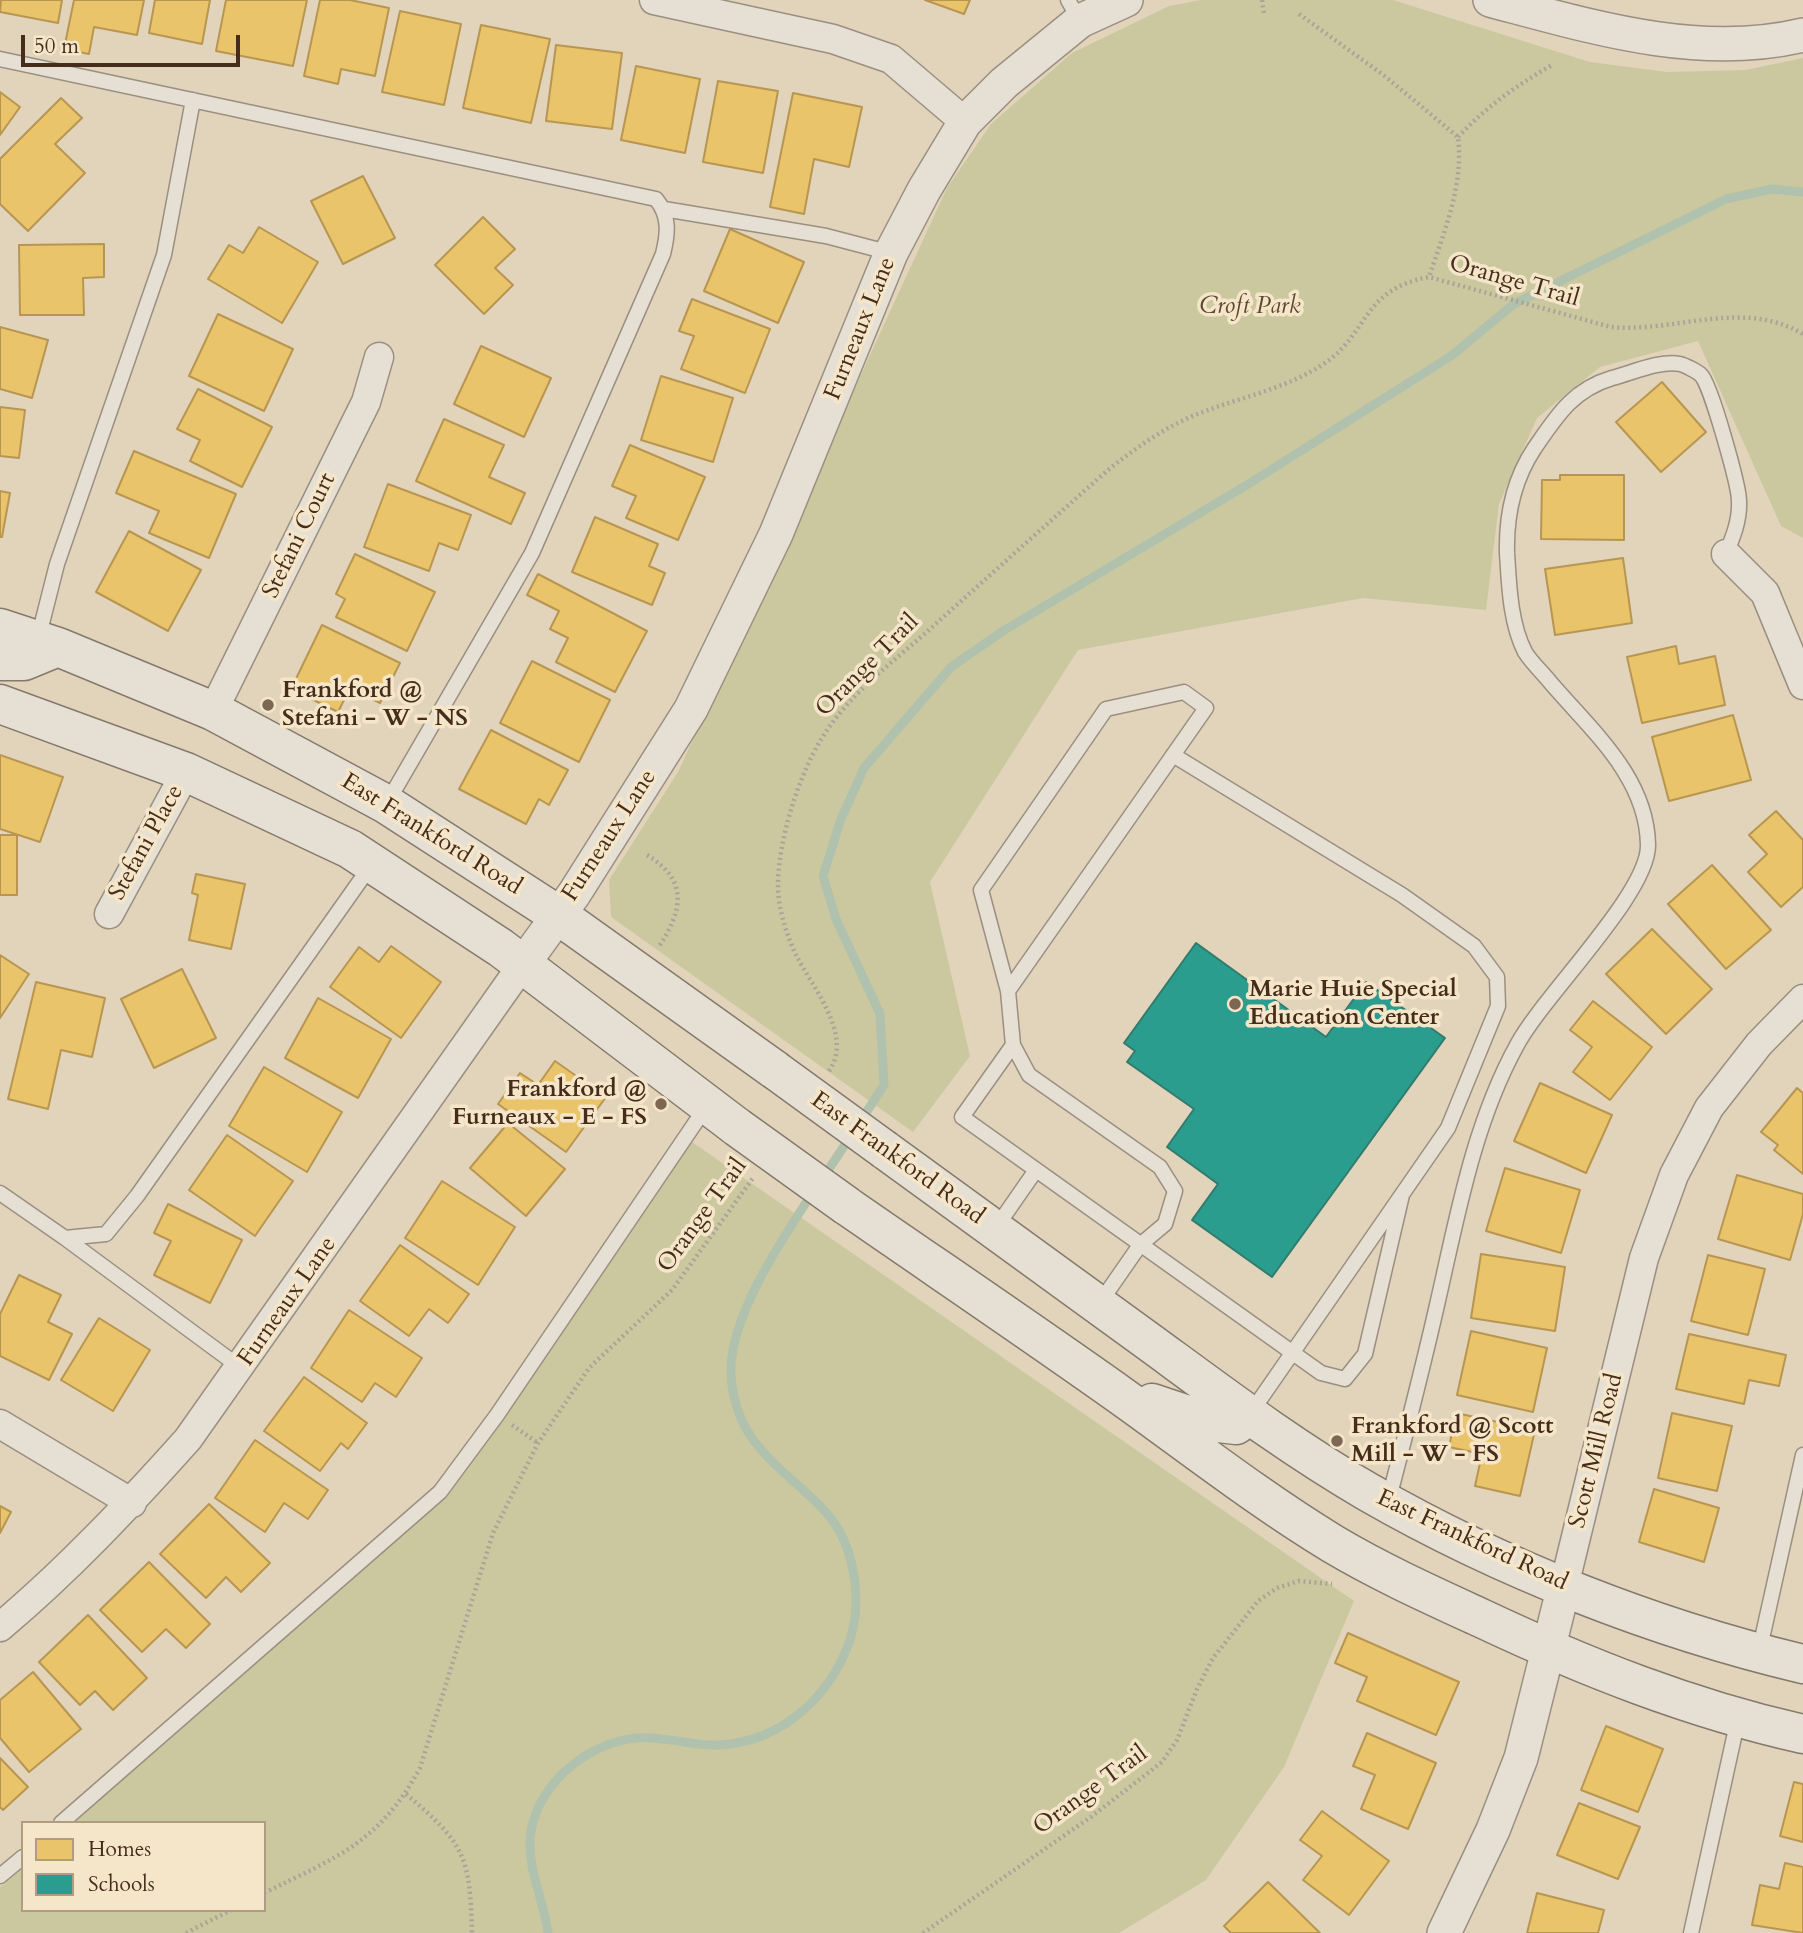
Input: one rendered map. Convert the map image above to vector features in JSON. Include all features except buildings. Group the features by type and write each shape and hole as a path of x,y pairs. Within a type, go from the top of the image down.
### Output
{"main road":[{"name":"East Frankford Road","path":"0,628 48,644 214,711 386,804 558,915 1250,1415 1310,1456 1388,1502 1456,1537 1564,1586 1718,1644 1803,1664"},
{"path":"0,661 24,661 48,644"},
{"path":"0,704 186,772 349,849 523,964 722,1116 847,1206 1099,1380 1293,1519 1335,1545 1424,1592 1546,1648 1637,1685 1738,1719 1803,1734"},
{"path":"1099,1380 1166,1409 1209,1422 1236,1425 1250,1415"}],"street":[{"path":"654,0 833,39 891,59 965,122"},
{"name":"Furneaux Lane","path":"0,1627 132,1503 188,1439 241,1368 574,894 691,709 776,534 891,253 924,190 965,122 1074,10 1126,0"},
{"path":"1490,0 1564,10 1648,39 1713,44 1767,44 1803,35"},
{"name":"Stefani Court","path":"214,711 366,402 379,357"},
{"path":"1726,554 1765,593 1802,681"},
{"name":"Stefani Place","path":"108,914 186,772"},
{"name":"Scott Mill Road","path":"1444,1933 1493,1830 1521,1758 1644,1258 1674,1175 1709,1108 1759,1044 1803,999"},
{"path":"0,1424 132,1503"}],"lane":[{"path":"0,59 656,199 664,209 667,239 663,254 532,553 386,804"},
{"path":"48,644 57,565 164,255 193,100"},
{"path":"664,209 826,236 891,253"},
{"path":"1388,1502 1424,1362 1459,1207 1486,1114 1517,1044 1623,905 1643,870 1649,847 1635,793 1619,762 1600,735 1525,652 1509,593 1506,520 1521,469 1564,404 1602,381 1659,365 1681,364 1701,374 1710,391 1740,499 1736,528 1726,554"},
{"path":"1008,992 1206,708 1184,692 1106,709 981,890 1008,992 1013,1045 1029,1075 1160,1167 1175,1191 1166,1224 1140,1245 1098,1305"},
{"path":"1173,755 1402,895 1474,946 1497,977 1498,1006 1448,1128 1250,1415"},
{"path":"65,1238 106,1234 137,1196 372,864"},
{"path":"1013,1045 962,1117 1321,1373 1345,1379 1365,1354 1402,1195"},
{"path":"63,1821 440,1492 722,1116"},
{"path":"995,1230 1036,1170"},
{"path":"0,1193 241,1368"},
{"path":"1758,1653 1803,1455"},
{"path":"1691,1933 1738,1719"},
{"path":"0,1876 21,1859"}],"path":[{"path":"1262,0 1264,15"},
{"path":"1299,15 1386,77 1458,137 1461,158 1455,193 1429,276"},
{"path":"1458,137 1476,117 1517,85 1552,65"},
{"name":"Orange Trail","path":"825,1076 839,1050 835,1032 816,987 796,955 783,921 778,889 790,816 805,770 834,722 878,675 1108,470 1147,439 1189,418 1288,382 1323,365 1345,345 1369,309 1387,291 1406,281 1429,276 1573,317 1636,329 1720,317 1752,316 1781,321 1803,334"},
{"path":"647,855 671,875 679,905 676,920 656,952"},
{"name":"Orange Trail","path":"266,1892 365,1840 406,1794 420,1768 493,1533 538,1443 589,1368 672,1290 754,1177"},
{"path":"498,1415 538,1443"},
{"name":"Orange Trail","path":"923,1933 1091,1817 1162,1762 1177,1740 1197,1689 1213,1658 1258,1601 1277,1588 1299,1581 1334,1584"},
{"path":"406,1794 450,1835 466,1861 472,1933"},
{"path":"186,1933 227,1912"}],"green space":[{"name":"Croft Park","path":"1201,0 1393,0 1590,62 1667,72 1745,70 1803,58 1803,538 1781,526 1698,341 1600,367 1537,418 1499,504 1486,610 1363,598 1078,650 930,882 970,1056 913,1132 611,917 609,880 678,772 947,188 991,124 1072,53 1169,6"},
{"path":"692,1142 1354,1601 1284,1767 1206,1880 1119,1933 0,1933 0,1887 21,1869 21,1912 266,1912 266,1821 75,1821 444,1499"}],"waterway":[{"path":"860,1122 884,1085 880,1014 836,919 823,876 841,819 864,768 951,667 1003,631 1250,483 1451,356 1514,304 1726,199 1772,189 1803,192"},
{"path":"823,1178 850,1137"},
{"path":"548,1933 534,1876 530,1840 533,1821 541,1803 551,1786 565,1771 598,1749 636,1738 720,1745 761,1736 796,1717 811,1703 824,1688 845,1653 855,1617 856,1597 850,1558 844,1540 823,1509 762,1451 750,1435 734,1397 731,1373 733,1351 748,1303 773,1255 813,1192"}],"place":[{"name":"Frankford @ Stefani - W - NS","path":"268,705"},
{"name":"Marie Huie Special Education Center","path":"1235,1004"},
{"name":"Frankford @ Furneaux - E - FS","path":"661,1104"},
{"name":"Frankford @ Scott Mill - W - FS","path":"1337,1441"}]}
